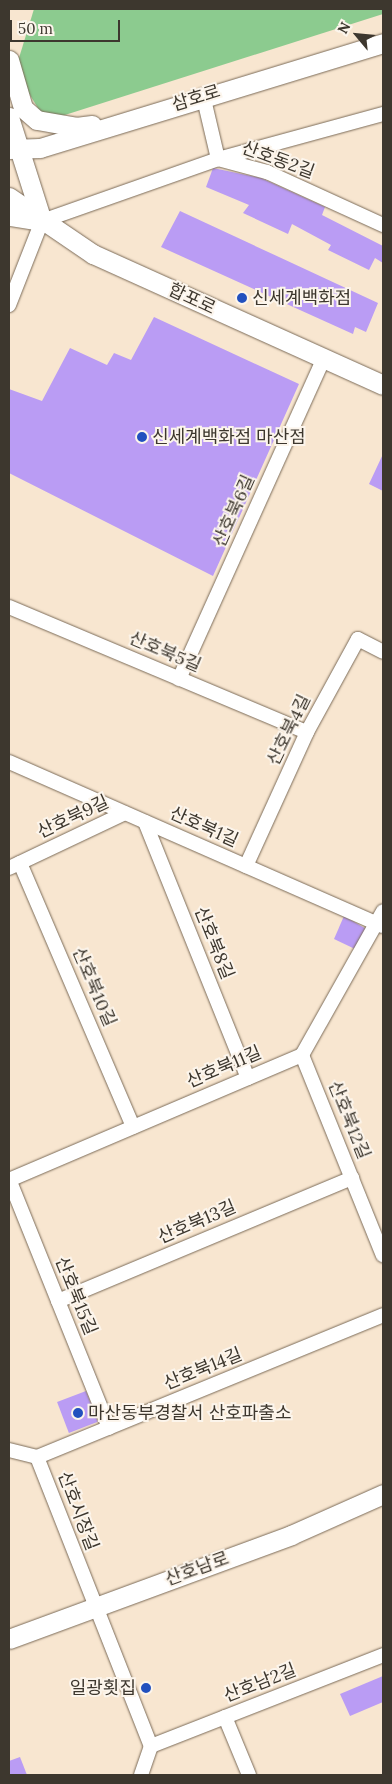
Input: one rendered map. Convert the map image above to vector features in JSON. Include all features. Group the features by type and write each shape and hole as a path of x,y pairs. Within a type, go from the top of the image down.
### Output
{"main road":[{"name":"삼호로","path":"13,149 40,148 203,95 383,43"},
{"path":"9,60 23,108 37,120 76,127 125,120"},
{"path":"9,117 13,149 42,221"},
{"name":"합포로","path":"9,197 93,254 323,360 383,385"},
{"path":"9,216 42,221"},
{"name":"산호남로","path":"9,1639 291,1535 383,1494"}],"street":[{"name":"산호동2길","path":"203,95 218,159 267,172 383,225"},
{"path":"9,305 42,221 218,159 383,114"},
{"name":"산호북6길","path":"179,679 323,360"},
{"name":"산호북5길","path":"9,607 307,732"},
{"name":"산호북4길","path":"246,866 307,732 358,639 383,652"},
{"name":"산호북1길","path":"9,762 246,866 381,920"},
{"name":"산호북9길","path":"14,865 125,813"},
{"name":"산호북8길","path":"145,822 248,1078"},
{"name":"산호북10길","path":"14,865 133,1127"},
{"path":"302,1055 381,920"},
{"name":"산호북11길","path":"9,1179 302,1055"},
{"name":"산호북12길","path":"302,1055 383,1255"},
{"name":"산호북13길","path":"58,1300 352,1178"},
{"name":"산호북15길","path":"9,1179 109,1428"},
{"path":"375,1235 383,1221"},
{"name":"산호북14길","path":"37,1457 383,1315"},
{"name":"산호시장길","path":"9,1450 37,1457 93,1607"},
{"path":"93,1607 151,1746 141,1775"},
{"name":"산호남2길","path":"151,1746 383,1655"},
{"path":"225,1717 249,1775"}],"green space":[{"path":"34,9 383,9 383,14 46,121 15,71"}],"building":[{"path":"213,168 261,178 325,207 322,215 383,246 383,263 375,258 369,270 328,250 331,245 292,224 288,234 243,213 249,205 206,187"},
{"path":"180,211 378,303 366,332 355,327 353,334 161,247"},
{"name":"신세계백화점 마산점","path":"154,317 299,384 213,576 9,473 9,389 42,401 70,348 107,365 114,353 131,360"},
{"path":"383,454 383,491 369,484"},
{"path":"344,916 368,930 355,949 334,939"},
{"name":"마산동부경찰서 산호파출소","path":"86,1391 98,1422 69,1433 57,1402"},
{"path":"383,1676 383,1702 350,1716 340,1694"},
{"path":"20,1757 27,1775 9,1775 9,1761"}],"place":[{"name":"신세계백화점","path":"242,298"},
{"name":"신세계백화점 마산점","path":"142,437"},
{"name":"마산동부경찰서 산호파출소","path":"78,1413"},
{"name":"일광횟집","path":"146,1688"}]}
